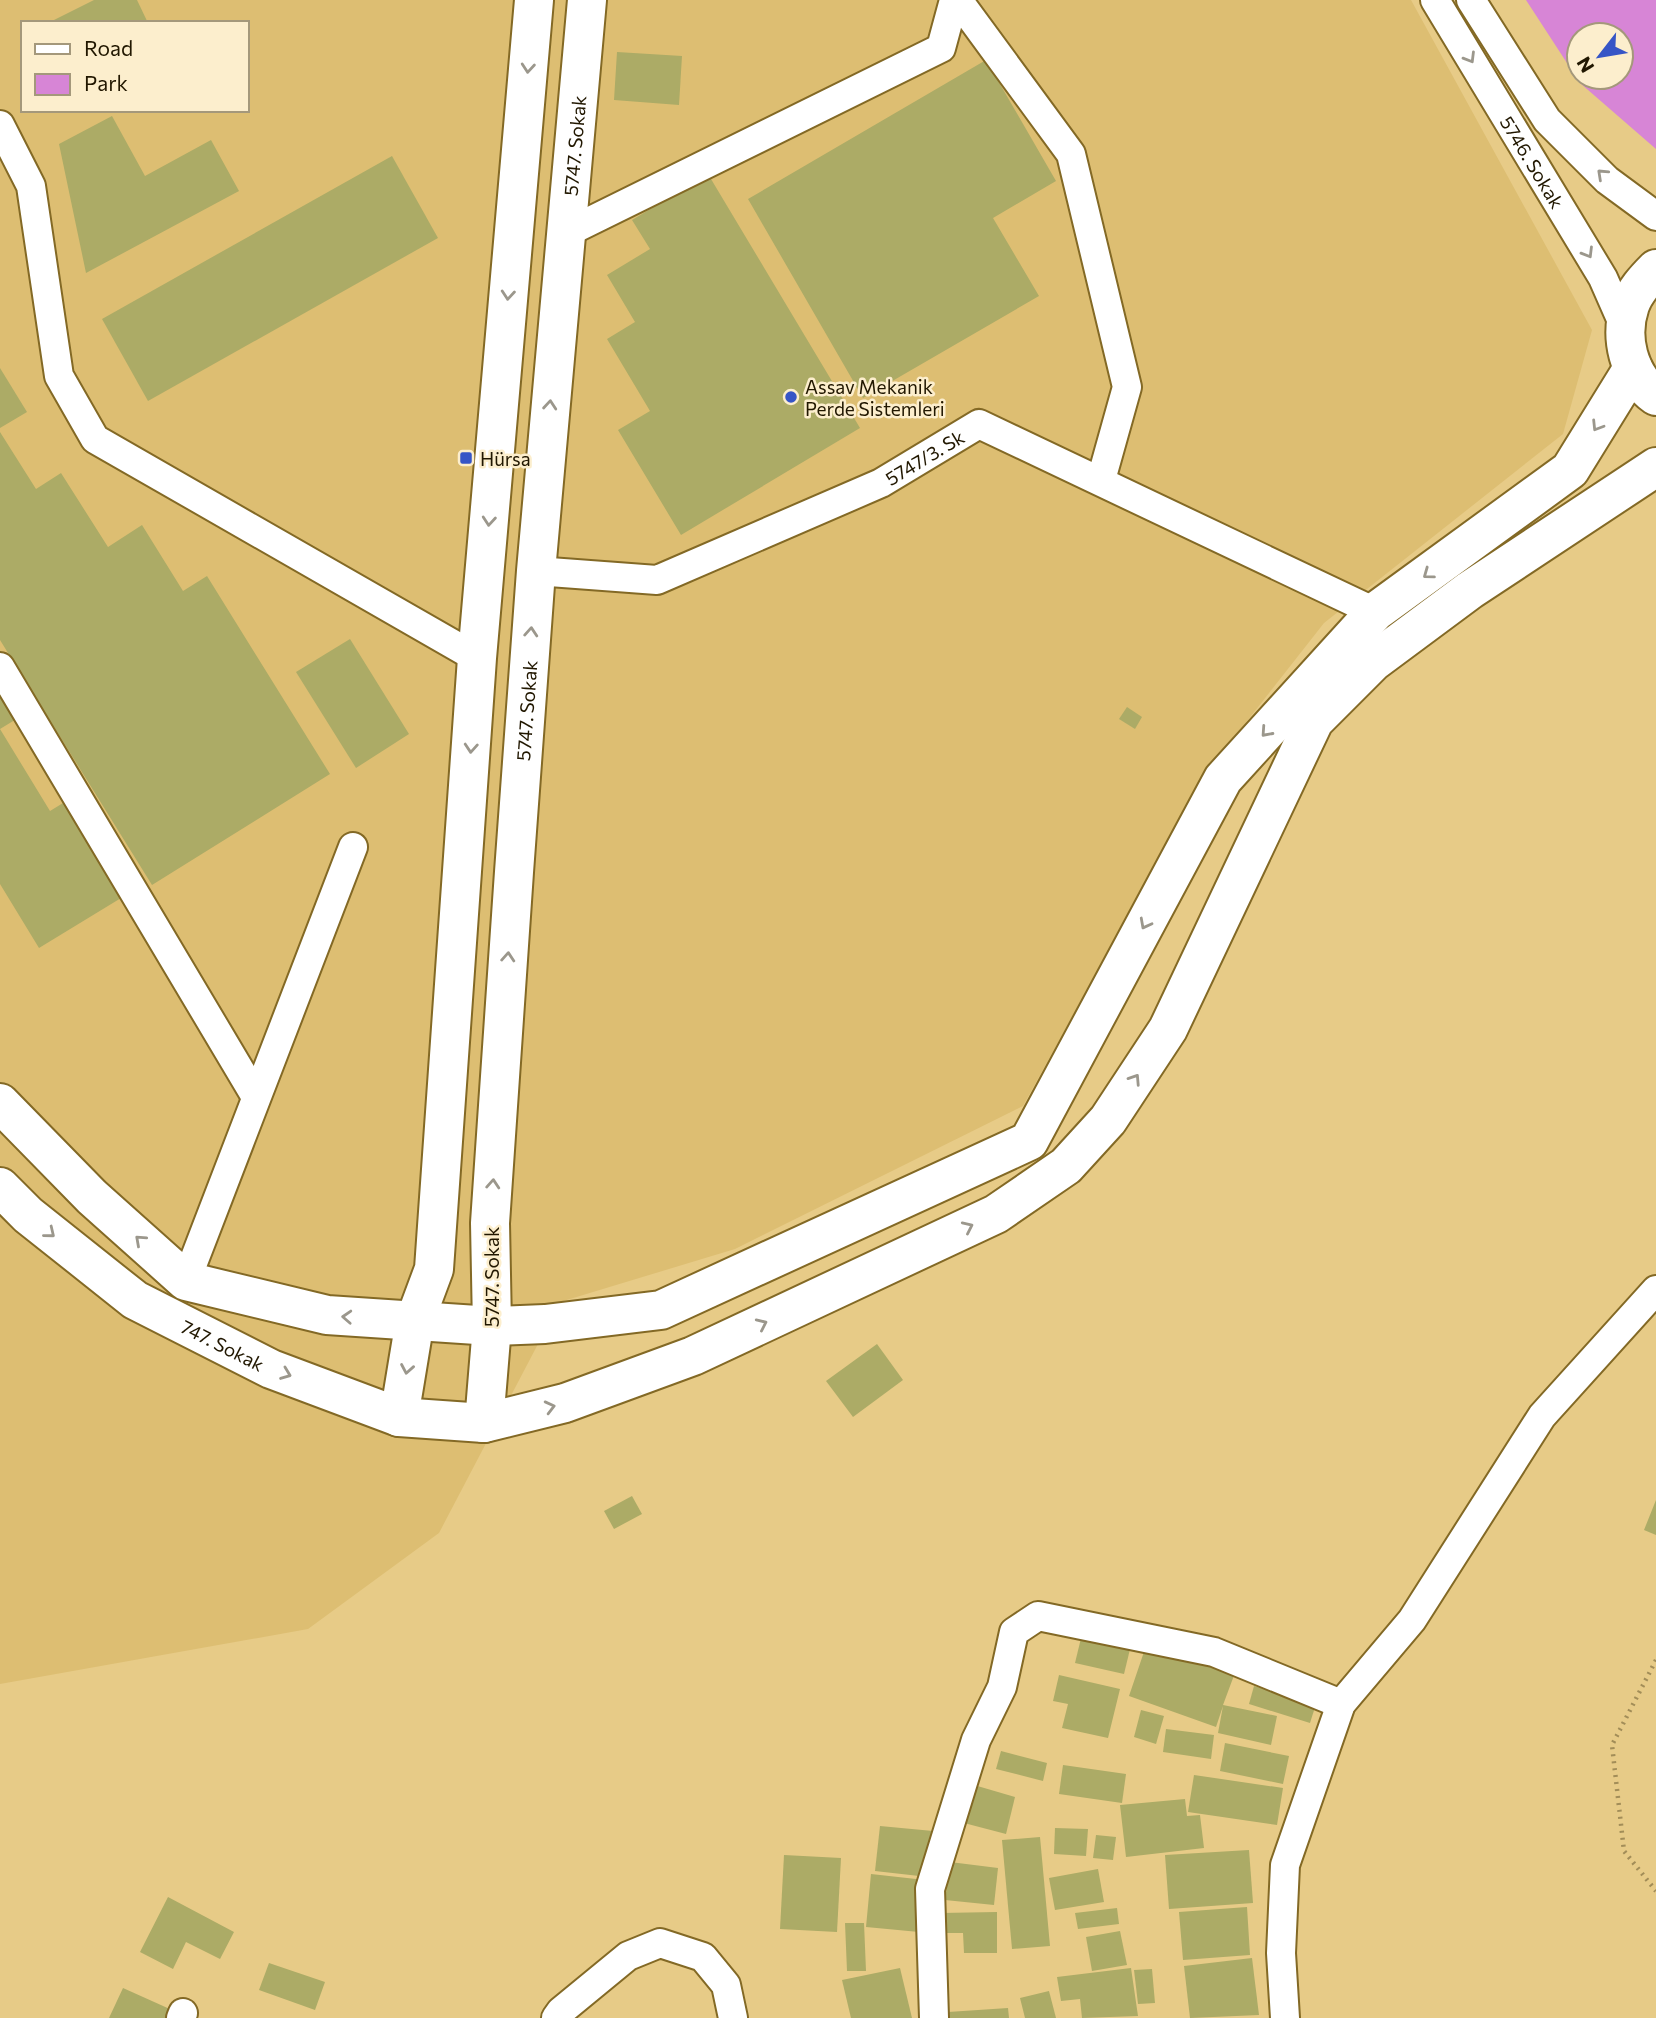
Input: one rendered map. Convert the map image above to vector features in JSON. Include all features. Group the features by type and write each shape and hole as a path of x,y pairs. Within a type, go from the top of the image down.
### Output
{"main road":[{"path":"399,1417 415,1320 434,1269 477,659 534,0"},
{"name":"5747. Sokak","path":"484,1423 492,1326 490,1223 536,571 587,0"},
{"path":"0,1103 92,1197 186,1281 327,1315 492,1326 545,1324 661,1310 1029,1140 1223,779 1375,612 1570,470 1644,382 1626,348 1625,328 1630,304 1642,283 1656,269"},
{"name":"747. Sokak","path":"0,1187 28,1215 135,1300 271,1369 399,1417 484,1423 565,1403 693,1356 996,1214 1066,1166 1108,1120 1168,1029 1314,721 1373,662 1470,590 1656,467"}],"street":[{"path":"566,233 941,48 956,0"},
{"path":"956,0 1071,154 1127,387 1101,480"},
{"name":"5746. Sokak","path":"1435,0 1603,278 1625,328"},
{"name":"5746. Sokak","path":"1471,0 1547,120 1607,180 1656,216"},
{"path":"0,125 31,186 59,376 96,439 477,659"},
{"name":"5747/3. Sk","path":"536,571 657,580 881,483 979,424 1375,612"},
{"path":"0,667 256,1097"},
{"path":"186,1281 353,847"},
{"path":"1285,2018 1281,1953 1285,1865 1341,1704 1412,1620 1542,1416 1656,1290"},
{"path":"934,2018 930,1889 976,1740 1002,1687 1014,1632 1038,1616 1214,1652 1341,1704"},
{"path":"556,2018 628,1956 660,1943 703,1957 726,1985 733,2018"}],"path":[{"path":"1656,1660 1612,1745 1625,1851 1656,1891"}],"shaded area":[{"path":"0,0 1411,0 1592,330 1563,434 1324,623 1207,772 1023,1106 735,1249 560,1302 439,1533 308,1629 0,1684"}],"green space":[{"path":"1526,0 1656,0 1656,149 1589,91 1635,91 1635,21 1565,21 1565,60"}],"building":[{"path":"94,0 137,0 147,21 52,21"},
{"path":"617,52 682,56 679,105 614,100"},
{"path":"986,60 1056,181 993,218 1039,296 863,398 748,199"},
{"path":"112,116 145,176 211,140 239,191 86,273 59,144"},
{"path":"392,156 438,238 148,401 102,319"},
{"path":"708,174 860,428 681,535 618,430 650,411 607,339 635,322 607,275 650,249 632,220"},
{"path":"0,368 27,412 0,428"},
{"path":"0,432 36,489 61,473 108,547 142,525 183,591 207,576 330,774 152,885 0,640"},
{"path":"350,639 409,734 356,768 296,672"},
{"path":"0,678 23,715 0,729"},
{"path":"1127,707 1142,717 1135,729 1119,719"},
{"path":"0,729 50,811 68,800 126,895 39,948 0,884"},
{"path":"877,1344 903,1380 853,1417 826,1381"},
{"path":"632,1496 642,1514 614,1529 604,1511"},
{"path":"1656,1500 1656,1535 1644,1530"},
{"path":"1082,1634 1131,1645 1124,1674 1075,1663"},
{"path":"1148,1640 1236,1670 1223,1705 1277,1716 1271,1745 1218,1733 1223,1706 1216,1727 1129,1696"},
{"path":"1059,1675 1120,1689 1108,1738 1062,1728 1068,1704 1053,1701"},
{"path":"1254,1686 1316,1704 1310,1723 1249,1704"},
{"path":"1141,1710 1164,1716 1156,1744 1134,1737"},
{"path":"1166,1729 1214,1735 1211,1759 1163,1752"},
{"path":"1225,1743 1289,1756 1283,1784 1220,1771"},
{"path":"1001,1751 1047,1763 1043,1781 996,1769"},
{"path":"1063,1765 1126,1774 1122,1803 1059,1794"},
{"path":"1194,1775 1283,1788 1277,1825 1188,1812"},
{"path":"974,1785 1015,1797 1006,1834 964,1823"},
{"path":"1185,1799 1187,1816 1200,1815 1204,1848 1126,1857 1120,1805"},
{"path":"880,1826 933,1831 928,1877 875,1871"},
{"path":"1055,1828 1088,1829 1086,1856 1054,1854"},
{"path":"1096,1835 1116,1837 1113,1860 1093,1858"},
{"path":"1040,1837 1050,1946 1012,1949 1002,1840"},
{"path":"1249,1850 1253,1903 1169,1909 1165,1855"},
{"path":"784,1855 841,1858 837,1932 780,1929"},
{"path":"950,1862 998,1868 994,1905 945,1900"},
{"path":"1098,1869 1104,1902 1055,1910 1049,1878"},
{"path":"871,1874 925,1880 919,1932 866,1927"},
{"path":"168,1897 234,1932 220,1959 186,1942 173,1969 140,1952"},
{"path":"1247,1907 1250,1955 1183,1960 1179,1912"},
{"path":"1117,1908 1119,1924 1078,1929 1075,1913"},
{"path":"997,1912 997,1953 964,1953 963,1933 940,1933 940,1913"},
{"path":"845,1923 864,1923 866,1971 847,1971"},
{"path":"1120,1931 1127,1965 1092,1971 1086,1937"},
{"path":"1252,1958 1259,2015 1190,2018 1184,1966"},
{"path":"269,1963 325,1982 315,2010 259,1990"},
{"path":"900,1968 912,2018 851,2018 842,1980"},
{"path":"1131,1968 1138,2016 1082,2018 1080,1999 1061,2001 1057,1977"},
{"path":"1152,1969 1155,2003 1138,2004 1134,1970"},
{"path":"123,1988 172,2010 168,2018 109,2018"},
{"path":"1049,1991 1056,2018 1025,2018 1020,1998"},
{"path":"1008,2008 1009,2018 949,2018 948,2012"}],"place":[{"name":"Assav Mekanik Perde Sistemleri","path":"791,397"},
{"name":"Hürsa","path":"466,458"}]}
